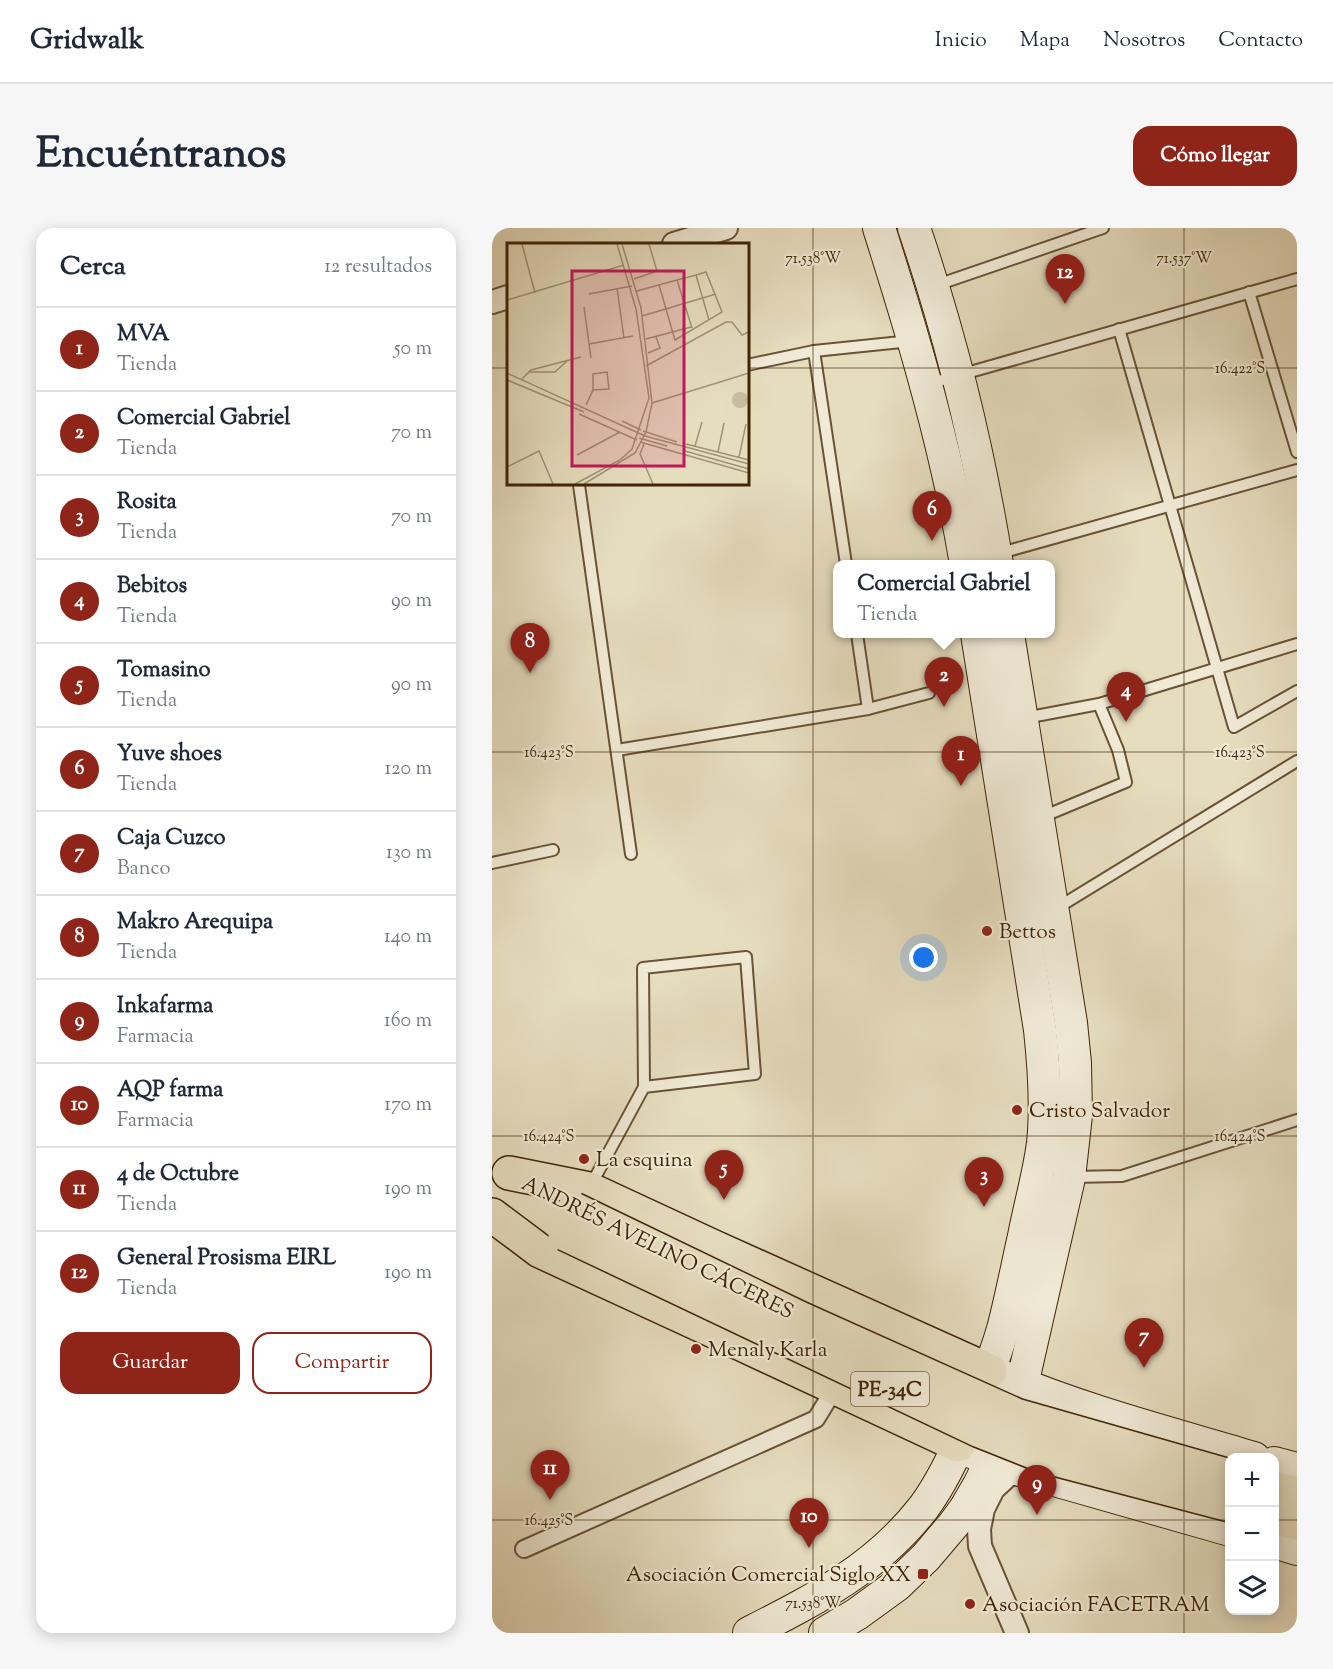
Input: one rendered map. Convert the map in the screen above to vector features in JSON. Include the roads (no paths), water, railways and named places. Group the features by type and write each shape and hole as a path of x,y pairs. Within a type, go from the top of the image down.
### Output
{"highway":[{"name":"ANDRÉS AVELINO CÁCERES","path":"501,1169 552,1200 802,1318 1016,1415 1225,1475"},
{"path":"576,1211 714,1247 990,1371"},
{"name":"ANDRÉS AVELINO CÁCERES","path":"492,1215 531,1221 576,1211 980,1431 1043,1456 1225,1504"},
{"path":"492,1215 540,1251 958,1445"},
{"path":"1279,1489 1297,1494"},
{"path":"1279,1518 1297,1523"}],"main road":[{"path":"879,228 930,338 957,375 985,495 981,560"},
{"path":"914,228 934,286 926,385 955,500 981,560"},
{"path":"825,1633 857,1614 897,1585 926,1557 954,1524 972,1519 979,1485 1022,1385 1069,1178 1076,1115 1075,1063 1071,1023 1037,911 978,638"},
{"path":"749,1633 838,1586 877,1556 924,1506 946,1473 990,1371 1003,1327 1043,1144 1045,1110 1037,911 1039,818 1009,638"},
{"path":"990,1371 1022,1385 1155,1429 1237,1453"},
{"path":"958,1445 991,1461 1023,1472 1225,1529"},
{"path":"1279,1464 1297,1469"},
{"path":"1279,1543 1297,1549"}],"street":[{"path":"677,243 726,228"},
{"path":"492,302 507,297"},
{"path":"524,1549 816,1419 835,1388"},
{"path":"972,1519 983,1509 993,1490 1008,1475 1023,1472"},
{"path":"924,1506 943,1505 972,1519 980,1546 1017,1633"}],"lane":[{"path":"934,286 1103,228"},
{"path":"926,385 1297,279"},
{"path":"1249,292 1297,452"},
{"path":"1119,329 1234,727 1297,691"},
{"path":"748,365 814,351 930,338"},
{"path":"814,351 845,560"},
{"path":"981,560 1297,470"},
{"path":"579,485 631,855"},
{"path":"858,638 868,709"},
{"path":"1022,719 1099,704 1297,644"},
{"path":"617,750 868,709 929,693"},
{"path":"1039,818 1126,782 1118,750 1099,704"},
{"path":"1037,911 1297,761"},
{"path":"492,863 553,849"},
{"path":"576,1211 644,1086 643,968 746,957 755,1074 644,1086"},
{"path":"1069,1178 1122,1176 1297,1120"}],"place":[{"name":"General Prosisma EIRL","path":"1065,304"},
{"name":"Yuve shoes","path":"932,541"},
{"name":"Makro Arequipa","path":"530,673"},
{"name":"Comercial Gabriel","path":"944,707"},
{"name":"Bebitos","path":"1126,722"},
{"name":"MVA","path":"961,786"},
{"name":"Bettos","path":"987,931"},
{"name":"Cristo Salvador","path":"1017,1110"},
{"name":"La esquina","path":"584,1159"},
{"name":"Tomasino","path":"724,1200"},
{"name":"Rosita","path":"984,1207"},
{"name":"Menaly Karla","path":"696,1349"},
{"name":"Caja Cuzco","path":"1144,1368"},
{"name":"4 de Octubre","path":"550,1500"},
{"name":"Inkafarma","path":"1037,1515"},
{"name":"AQP farma","path":"809,1548"},
{"name":"Asociación Comercial Siglo XX","path":"923,1574"},
{"name":"Asociación FACETRAM","path":"970,1604"}]}
